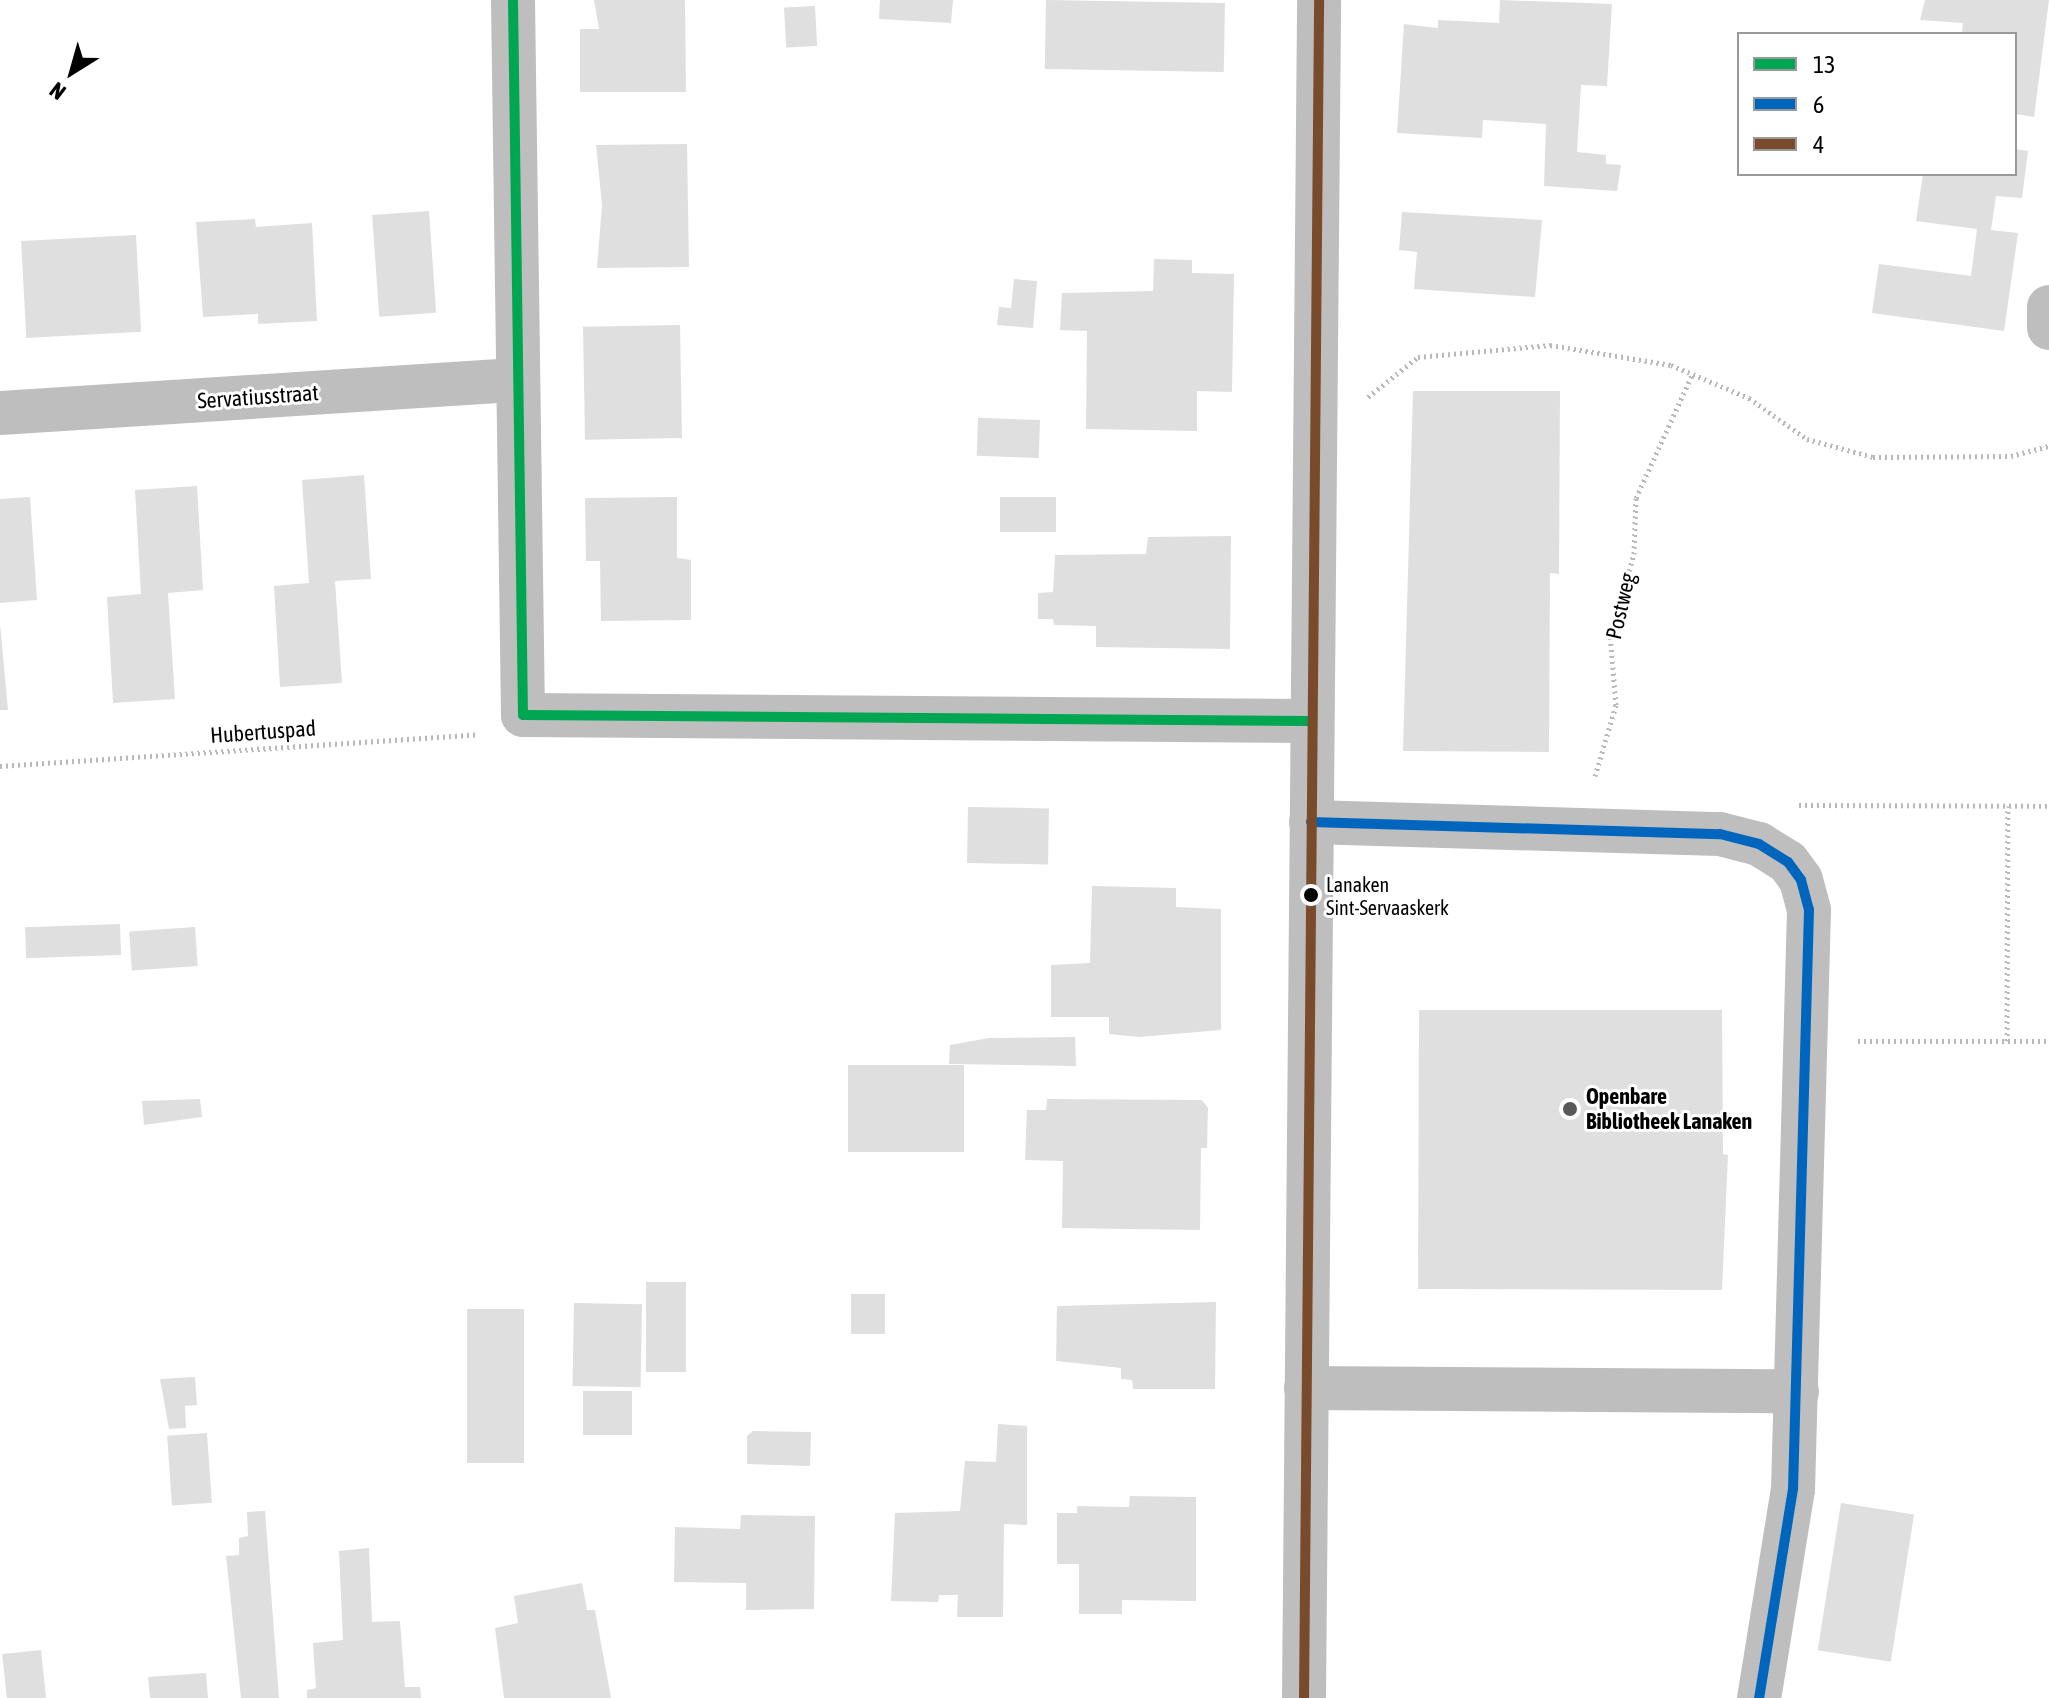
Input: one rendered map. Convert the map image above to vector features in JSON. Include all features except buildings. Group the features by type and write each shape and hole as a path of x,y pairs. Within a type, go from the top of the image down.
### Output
{"street":[{"path":"513,0 515,380 523,715 1312,721"},
{"path":"1304,1698 1319,0"},
{"path":"2049,307 2049,328"},
{"name":"Servatiusstraat","path":"0,413 515,380"},
{"path":"1311,822 1720,834 1759,844 1788,862 1801,880 1809,910 1793,1489 1759,1698"},
{"path":"1306,1388 1797,1391"}],"path":[{"path":"1315,440 1418,357 1550,345 1671,365 1749,398 1807,439 1873,457 2011,456 2049,446"},
{"name":"Postweg","path":"1552,830 1601,770 1616,705 1610,634 1634,554 1636,498 1692,375"},
{"name":"Hubertuspad","path":"0,766 500,733 523,715"},
{"path":"1790,805 2049,806"},
{"path":"2007,1041 2008,805"},
{"path":"1803,1041 2049,1041"}],"transit line":[{"name":"13","path":"513,0 523,715 1312,721"},
{"name":"4","path":"1304,1698 1319,0"},
{"name":"6","path":"1311,822 1720,834 1759,844 1788,862 1801,880 1809,910 1793,1489 1759,1698"}],"place":[{"name":"Lanaken Sint-Servaaskerk","path":"1311,895"},
{"name":"Openbare Bibliotheek Lanaken","path":"1570,1109"}]}
